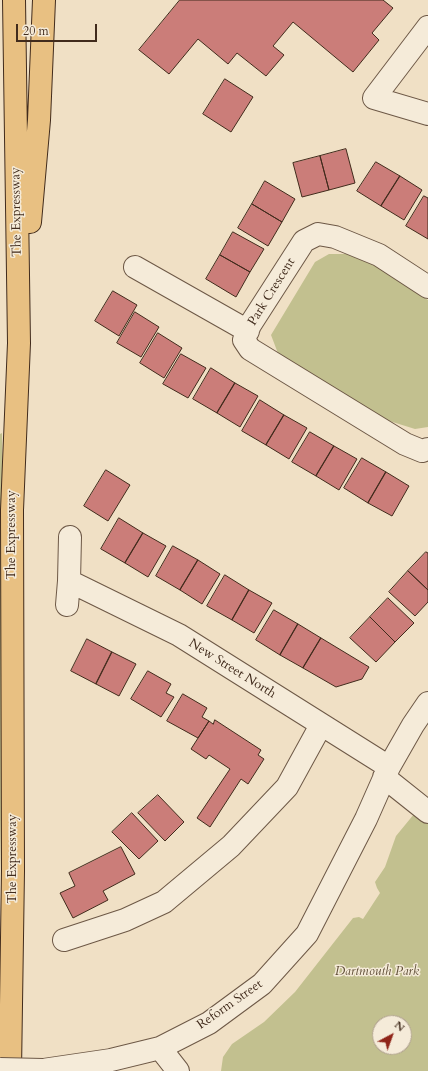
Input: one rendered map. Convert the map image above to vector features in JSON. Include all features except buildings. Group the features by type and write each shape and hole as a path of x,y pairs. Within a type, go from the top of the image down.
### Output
{"highway":[{"name":"The Expressway","path":"10,1071 13,870 12,510 19,343 14,0"},
{"path":"19,343 39,120 44,0"}],"street":[{"path":"428,27 374,98 428,114"},
{"name":"Park Crescent","path":"428,287 379,254 335,236 318,234 304,241 254,319 244,340 250,349 405,444 422,451 428,450"},
{"path":"135,267 248,331"},
{"path":"67,605 70,537"},
{"name":"New Street North","path":"69,581 179,635 321,725 387,772 428,812"},
{"name":"Reform Street","path":"0,1069 44,1070 111,1060 160,1048 209,1023 262,984 307,934 366,819 387,772 413,725 428,703"},
{"path":"64,940 125,920 164,902 231,846 287,787 321,725"},
{"path":"160,1048 178,1071"}],"green space":[{"path":"329,254 357,254 428,300 428,427 415,429 383,419 279,356 271,335 315,262"},
{"path":"2,433 4,613 0,886 0,434"},
{"name":"Dartmouth Park","path":"428,797 428,1071 221,1071 223,1057 232,1044 264,1022 295,992 353,918 359,917 363,919 380,893 375,882 385,867 396,836"}]}
